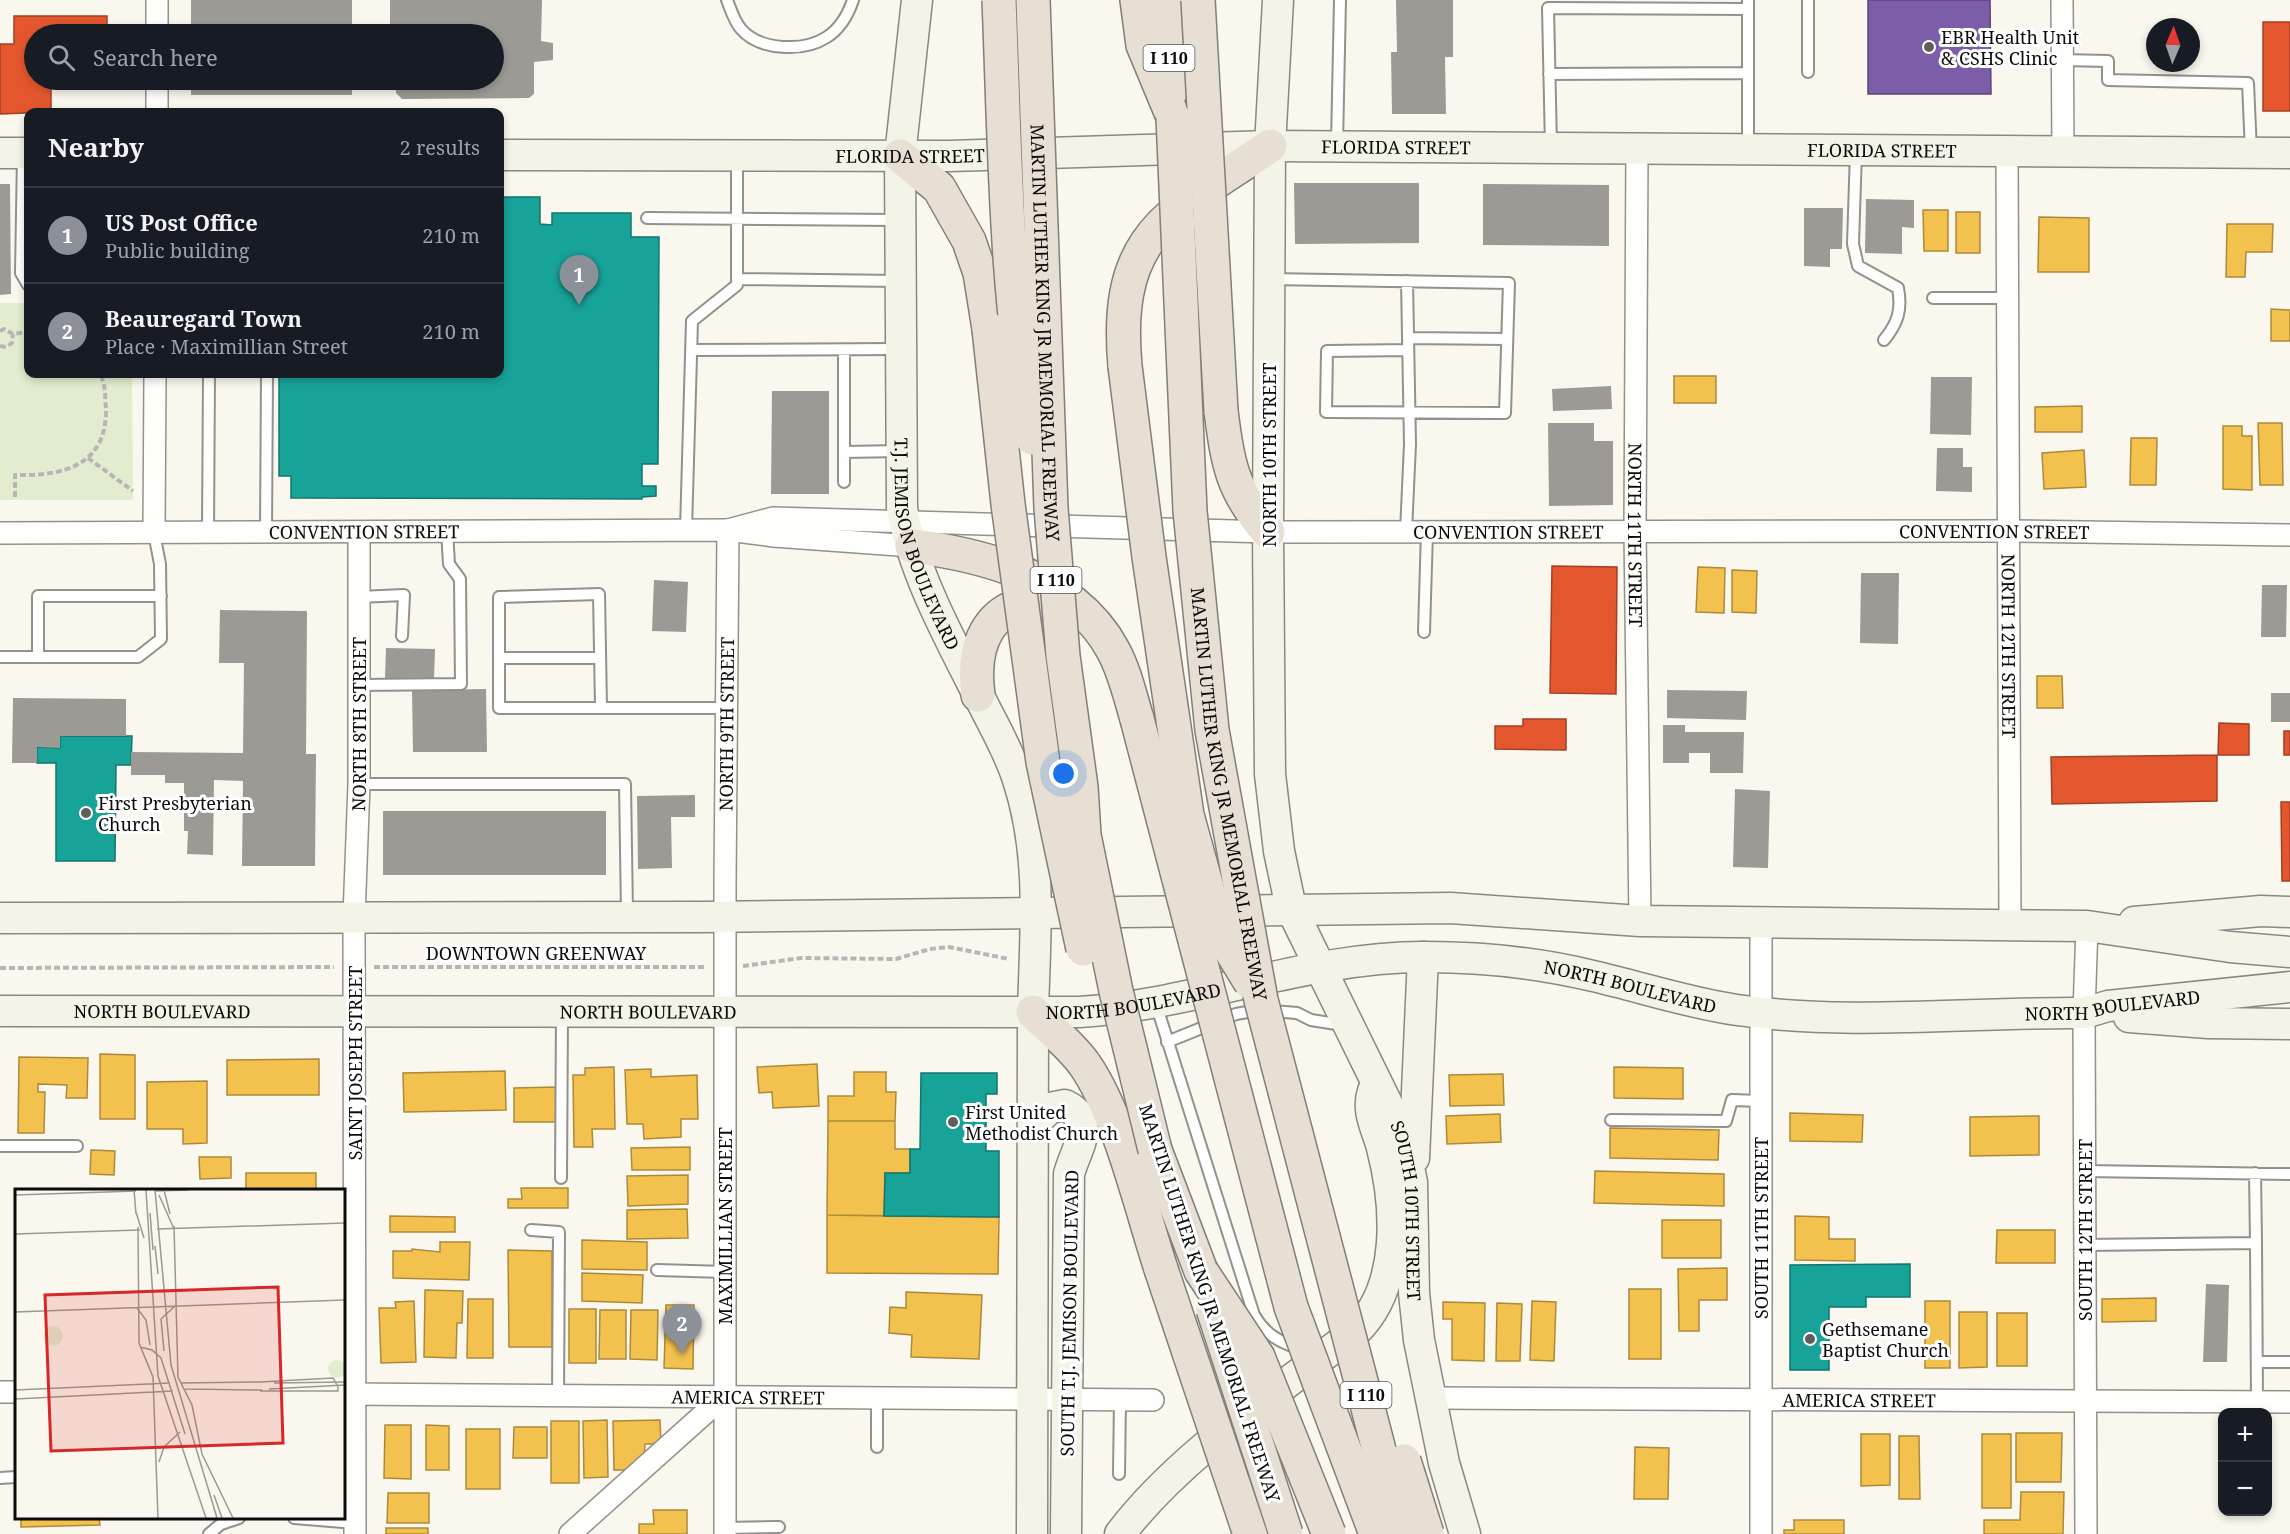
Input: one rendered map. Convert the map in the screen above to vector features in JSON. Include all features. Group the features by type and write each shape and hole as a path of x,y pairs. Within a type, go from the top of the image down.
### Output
{"highway":[{"path":"999,0 1007,188 1021,379 1054,554"},
{"name":"MARTIN LUTHER KING JR MEMORIAL FREEWAY","path":"1033,0 1054,554 1063,656 1081,787 1084,834 1116,991 1155,1150 1201,1271 1286,1534"},
{"path":"1137,0 1143,45 1173,117"},
{"name":"MARTIN LUTHER KING JR MEMORIAL FREEWAY","path":"1166,0 1191,511 1202,645 1212,730 1261,1000 1401,1534"},
{"path":"1198,0 1221,411 1230,468 1238,492 1268,532"},
{"path":"1261,1000 1219,931 1187,815 1149,557 1125,366 1123,307 1130,273 1137,255 1172,214 1269,146"},
{"path":"900,156 939,188 969,240 980,273 989,329 1022,619 1052,814 1084,952 1108,1038 1155,1150"},
{"path":"908,534 950,552 1004,566 1046,585 1077,608 1112,648 1124,674 1137,719 1290,1307 1376,1534"},
{"path":"978,694 977,653 994,621 1012,609 1029,603 1051,602 1077,608"},
{"path":"1033,1012 1079,1057 1099,1089 1114,1126 1250,1534"},
{"path":"1329,1257 1370,1342 1395,1418 1405,1465 1427,1534"},
{"path":"1201,1271 1258,1357 1329,1534"}],"main road":[{"path":"900,156 917,0"},
{"name":"NORTH 10TH STREET","path":"1278,0 1269,146 1270,774 1279,851 1291,908"},
{"name":"FLORIDA STREET","path":"504,155 900,156 1269,146 2290,153"},
{"name":"T.J. JEMISON BOULEVARD","path":"900,156 901,451 908,534 934,603 1013,764 1025,801 1033,841 1035,914 1022,962"},
{"path":"0,918 627,918 1035,914 1291,908 1450,908 1640,921 2010,923 2086,926 2230,947 2290,952"},
{"name":"SOUTH 10TH STREET","path":"1291,908 1402,1134 1412,1182 1416,1314 1429,1398 1465,1534"},
{"path":"2086,926 2261,911 2290,912"},
{"path":"1412,1182 1423,957"},
{"name":"NORTH BOULEVARD","path":"0,1011 562,1013 1116,1010 1155,1004 1319,968 1423,957 1466,957 1546,967 1717,1006 1762,1012 1872,1017 2084,1013 2108,1006 2290,987"},
{"name":"SOUTH T.J. JEMISON BOULEVARD","path":"1022,962 1033,1012 1032,1534"},
{"path":"2084,1013 2208,1023 2290,1024"},
{"path":"1120,1534 1136,1513 1190,1460 1370,1318 1381,1297 1390,1251 1387,1174 1369,1103 1377,1080"},
{"name":"SOUTH T.J. JEMISON BOULEVARD","path":"1034,1123 1045,1111 1058,1105 1070,1108 1083,1122 1084,1134 1069,1174 1066,1534"},
{"path":"1356,1331 1416,1314"}],"street":[{"path":"157,0 157,24"},
{"path":"2062,0 2063,153"},
{"path":"157,90 157,108"},
{"name":"NORTH 11TH STREET","path":"1636,148 1635,531 1640,921"},
{"name":"NORTH 12TH STREET","path":"2007,152 2010,923"},
{"path":"154,533 155,378"},
{"name":"CONVENTION STREET","path":"0,533 728,530 774,536 1416,531 2009,531 2290,535"},
{"name":"NORTH 9TH STREET","path":"725,917 728,530"},
{"name":"NORTH 8TH STREET","path":"354,917 359,784 359,531"},
{"name":"SAINT JOSEPH STREET","path":"354,917 350,1394 355,1529"},
{"name":"MAXIMILLIAN STREET","path":"725,917 725,1531"},
{"name":"SOUTH 11TH STREET","path":"1761,923 1761,1534"},
{"name":"SOUTH 12TH STREET","path":"2086,926 2087,987 2084,1013 2086,1534"},
{"name":"AMERICA STREET","path":"350,1394 1153,1400"},
{"path":"570,1534 724,1396"},
{"name":"AMERICA STREET","path":"1429,1398 2290,1402"}],"lane":[{"path":"727,0 742,30 762,43 783,47 799,46 826,38 844,21 853,0"},
{"path":"1337,146 1340,0"},
{"path":"1808,0 1808,72"},
{"path":"1551,148 1548,8 1748,4 1748,149"},
{"path":"2062,60 2108,61 2108,80 2248,82 2251,153"},
{"path":"1550,74 1748,73"},
{"path":"1856,151 1853,244 1858,266 1898,288 1901,304 1896,325 1884,340"},
{"path":"17,153 21,273 24,278"},
{"path":"686,530 692,321 737,285 737,156"},
{"path":"647,218 899,220"},
{"path":"737,279 900,281"},
{"path":"1270,279 1509,283 1505,412 1409,414 1326,412 1327,351 1408,350"},
{"path":"1407,281 1409,414 1424,632"},
{"path":"1933,298 2008,298"},
{"path":"1408,338 1507,339"},
{"path":"692,350 900,349"},
{"path":"844,350 844,482"},
{"path":"208,532 209,378"},
{"path":"266,532 267,378"},
{"path":"844,452 901,451"},
{"path":"360,685 461,684 460,579 449,564 447,531"},
{"path":"0,657 138,657 162,639 160,564 154,533"},
{"path":"601,707 599,594 499,597 499,708 726,708"},
{"path":"358,597 404,595 402,636"},
{"path":"38,657 38,596 161,596"},
{"path":"499,658 600,657"},
{"path":"359,784 625,784 627,918"},
{"path":"1155,1004 1254,1315 1267,1333 1279,1341 1302,1349 1314,1364"},
{"path":"1167,1042 1236,1014 1259,1010 1297,1013 1311,1020 1349,1026"},
{"path":"561,1178 562,1013"},
{"path":"1611,1120 1726,1121 1732,1100 1761,1101"},
{"path":"0,1146 77,1146"},
{"path":"2085,1171 2290,1174"},
{"path":"2255,1173 2257,1402"},
{"path":"531,1230 559,1232 558,1395"},
{"path":"2085,1245 2256,1243"},
{"path":"657,1270 725,1272"},
{"path":"2257,1362 2290,1362"},
{"path":"877,1398 877,1447"},
{"path":"1119,1399 1119,1474"},
{"path":"210,1534 220,1524 236,1519"},
{"path":"300,1519 355,1529"},
{"path":"725,1531 779,1527"}],"path":[{"path":"0,330 4,329 13,334 24,333"},
{"path":"0,346 6,347 12,343 13,334"},
{"path":"15,497 15,475 68,471 88,458 105,427 105,396 101,378"},
{"path":"88,458 154,505"},
{"path":"751,965 801,958 896,959 930,949 949,947 1022,962"},
{"path":"0,968 324,967"},
{"name":"DOWNTOWN GREENWAY","path":"370,967 702,967"}],"green space":[{"path":"0,303 24,303 24,378 132,378 133,500 0,500"}],"building: Homes":[{"path":"1923,210 1948,210 1948,251 1924,251"},
{"path":"1956,212 1980,212 1980,253 1956,253"},
{"path":"2039,217 2089,218 2089,272 2038,272"},
{"path":"2227,224 2273,224 2272,252 2246,252 2245,277 2226,277"},
{"path":"2271,309 2290,310 2290,341 2271,341"},
{"path":"1674,376 1716,376 1716,403 1674,403"},
{"path":"2082,406 2082,432 2035,432 2035,407"},
{"path":"2258,423 2282,423 2283,485 2260,485"},
{"path":"2223,426 2242,426 2242,436 2252,436 2252,490 2223,489"},
{"path":"2131,438 2157,438 2156,485 2130,485"},
{"path":"2084,450 2086,487 2044,489 2042,453"},
{"path":"1698,567 1725,568 1724,613 1696,612"},
{"path":"1732,570 1757,571 1756,613 1732,612"},
{"path":"2037,676 2062,676 2063,708 2037,708"},
{"path":"100,1054 135,1055 135,1119 100,1119"},
{"path":"19,1057 88,1058 87,1098 66,1098 67,1085 38,1084 38,1092 45,1092 44,1133 18,1133"},
{"path":"319,1059 319,1095 227,1095 227,1060"},
{"path":"817,1064 819,1106 773,1108 772,1092 759,1093 757,1067"},
{"path":"614,1067 615,1129 592,1129 593,1147 574,1147 573,1075 585,1075 585,1068"},
{"path":"1614,1067 1683,1068 1683,1099 1614,1098"},
{"path":"651,1069 651,1077 697,1075 698,1119 681,1119 681,1137 644,1139 643,1124 627,1124 625,1070"},
{"path":"505,1071 506,1110 404,1112 403,1073"},
{"path":"854,1072 886,1072 886,1092 896,1092 895,1121 828,1121 828,1096 854,1096"},
{"path":"1503,1074 1504,1105 1450,1106 1449,1075"},
{"path":"207,1081 207,1143 183,1144 183,1129 147,1129 147,1082"},
{"path":"557,1087 557,1122 514,1122 514,1088"},
{"path":"1790,1113 1863,1115 1862,1142 1790,1141"},
{"path":"1500,1114 1501,1142 1447,1144 1446,1116"},
{"path":"2039,1116 2039,1155 1970,1156 1970,1117"},
{"path":"828,1121 895,1121 895,1149 910,1149 910,1173 885,1173 884,1216 827,1215"},
{"path":"1610,1128 1719,1130 1718,1160 1610,1158"},
{"path":"690,1147 690,1170 632,1170 631,1148"},
{"path":"91,1150 115,1151 114,1175 90,1174"},
{"path":"199,1157 231,1157 231,1178 200,1179"},
{"path":"1595,1171 1724,1174 1724,1206 1594,1203"},
{"path":"246,1173 316,1173 316,1189 246,1189"},
{"path":"688,1175 688,1204 628,1206 627,1176"},
{"path":"521,1188 568,1188 568,1208 508,1208 508,1199 522,1199"},
{"path":"687,1209 688,1238 627,1239 627,1210"},
{"path":"827,1215 999,1217 998,1274 827,1273"},
{"path":"390,1216 455,1217 455,1232 390,1232"},
{"path":"1795,1216 1829,1217 1829,1239 1855,1239 1855,1261 1795,1260"},
{"path":"1662,1220 1721,1220 1721,1258 1662,1258"},
{"path":"1997,1230 2055,1230 2055,1263 1996,1263"},
{"path":"582,1240 647,1242 647,1270 582,1269"},
{"path":"440,1242 470,1242 469,1280 393,1278 393,1251 412,1251 412,1249 440,1252"},
{"path":"508,1250 552,1251 552,1347 509,1347"},
{"path":"1727,1268 1727,1300 1699,1300 1699,1331 1679,1331 1678,1269"},
{"path":"582,1273 643,1275 642,1303 582,1301"},
{"path":"1629,1289 1661,1289 1661,1359 1629,1359"},
{"path":"425,1290 463,1291 462,1323 457,1323 456,1358 424,1357"},
{"path":"906,1292 982,1295 979,1359 911,1357 912,1335 889,1333 890,1307 906,1308"},
{"path":"2156,1298 2156,1321 2102,1322 2102,1299"},
{"path":"468,1299 493,1299 493,1358 467,1358"},
{"path":"414,1301 416,1362 381,1363 379,1308 396,1308 395,1302"},
{"path":"1532,1301 1556,1302 1554,1361 1530,1360"},
{"path":"1925,1301 1950,1301 1950,1368 1925,1368"},
{"path":"1443,1302 1485,1303 1484,1361 1452,1360 1452,1319 1443,1319"},
{"path":"1497,1303 1522,1304 1520,1361 1496,1361"},
{"path":"666,1305 694,1305 693,1369 664,1368"},
{"path":"569,1309 596,1309 596,1363 569,1363"},
{"path":"600,1310 626,1310 626,1359 599,1359"},
{"path":"631,1310 658,1310 657,1360 630,1359"},
{"path":"1959,1312 1987,1312 1987,1367 1959,1368"},
{"path":"1997,1313 2027,1313 2027,1366 1997,1366"},
{"path":"607,1420 608,1477 584,1478 583,1421"},
{"path":"660,1420 661,1444 645,1444 644,1458 627,1470 614,1470 613,1421"},
{"path":"551,1421 579,1421 579,1483 551,1483"},
{"path":"385,1425 411,1425 411,1479 384,1478"},
{"path":"426,1425 449,1426 449,1470 426,1470"},
{"path":"514,1427 547,1427 547,1458 513,1458"},
{"path":"466,1429 500,1429 500,1489 466,1489"},
{"path":"2016,1433 2062,1433 2061,1482 2016,1482"},
{"path":"1861,1434 1890,1434 1890,1485 1861,1486"},
{"path":"1982,1434 2011,1434 2011,1508 1982,1508"},
{"path":"1899,1436 1919,1436 1920,1499 1899,1499"},
{"path":"1635,1447 1669,1448 1668,1499 1634,1499"},
{"path":"2021,1492 2064,1492 2063,1534 1984,1534 1984,1520 2020,1520"},
{"path":"388,1493 429,1493 429,1523 387,1523"},
{"path":"653,1510 687,1510 687,1534 639,1534 639,1524 654,1524"},
{"path":"21,1519 99,1519 100,1525 21,1527"},
{"path":"1794,1520 1844,1520 1844,1534 1784,1534 1784,1530 1794,1530"},
{"path":"386,1528 428,1528 428,1534 386,1534"}],"building: Shops":[{"path":"14,16 107,16 107,24 24,24 24,90 51,90 51,108 24,108 24,113 0,114 0,44 14,44"},
{"path":"2263,22 2290,22 2290,111 2263,111"},
{"path":"1552,566 1617,567 1616,694 1550,693"},
{"path":"1523,719 1566,719 1566,750 1495,749 1495,726 1523,726"},
{"path":"2219,723 2249,724 2249,755 2218,755"},
{"path":"2284,731 2290,731 2290,755 2284,755"},
{"path":"2217,755 2217,801 2052,804 2051,757"},
{"path":"2281,802 2290,802 2290,881 2282,881"}],"building: Offices":[{"name":"EBR Health Unit & CSHS Clinic","path":"1868,0 1990,0 1991,94 1868,94"}],"building: Public":[{"path":"504,197 540,197 540,224 552,225 552,213 631,213 631,237 659,237 658,464 642,464 642,486 656,486 656,496 642,497 642,499 291,498 291,476 279,476 279,378 504,378"},
{"name":"First Presbyterian Church","path":"60,736 132,736 131,765 116,765 115,861 56,861 56,763 37,763 37,747 60,748"},
{"name":"First United Methodist Church","path":"921,1073 997,1073 997,1094 986,1094 986,1151 999,1151 999,1217 884,1216 885,1173 910,1173 910,1149 920,1149"},
{"name":"Gethsemane Baptist Church","path":"1910,1264 1910,1297 1866,1297 1866,1307 1829,1307 1829,1370 1790,1370 1790,1265"}],"building: Other":[{"path":"191,0 352,0 352,24 191,24"},
{"path":"390,0 542,0 541,41 553,43 553,60 534,62 534,94 529,98 402,99 396,90 504,90 504,24 390,24"},
{"path":"1396,0 1453,0 1453,57 1445,57 1446,114 1392,114 1391,52 1397,52"},
{"path":"191,90 352,90 352,95 191,95"},
{"path":"1294,183 1419,183 1419,243 1295,244"},
{"path":"0,184 10,184 11,294 0,295"},
{"path":"1483,184 1609,185 1609,246 1483,245"},
{"path":"1866,199 1914,200 1914,228 1902,227 1902,254 1865,253"},
{"path":"1804,208 1843,208 1842,249 1830,249 1830,267 1804,266"},
{"path":"1931,377 1972,377 1971,435 1930,434"},
{"path":"1611,386 1612,409 1553,411 1552,389"},
{"path":"772,391 829,391 829,494 771,494"},
{"path":"1548,423 1594,423 1594,441 1613,441 1613,505 1549,506"},
{"path":"1937,448 1963,448 1963,467 1972,467 1972,492 1936,491"},
{"path":"1861,573 1899,573 1898,644 1860,643"},
{"path":"654,580 688,582 686,632 652,631"},
{"path":"2262,585 2287,585 2286,637 2261,637"},
{"path":"220,610 307,611 306,754 316,754 315,866 242,866 243,781 214,780 213,855 187,854 188,831 184,831 184,783 165,783 165,775 131,775 131,752 243,753 244,663 219,663"},
{"path":"386,648 435,649 434,679 385,678"},
{"path":"486,689 487,752 413,752 412,690"},
{"path":"1667,690 1747,691 1746,720 1667,718"},
{"path":"2271,693 2290,693 2290,722 2271,722"},
{"path":"13,698 126,699 126,736 60,736 60,748 37,747 37,763 12,763"},
{"path":"1663,725 1685,725 1685,732 1744,732 1743,773 1710,773 1710,753 1689,753 1689,763 1663,763"},
{"path":"1735,789 1770,791 1768,868 1733,867"},
{"path":"695,795 695,817 671,817 672,868 638,869 637,796"},
{"path":"383,811 606,811 606,875 383,875"},
{"path":"2206,1284 2229,1285 2227,1362 2203,1362"}],"place":[{"name":"EBR Health Unit & CSHS Clinic","path":"1929,47"},
{"name":"US Post Office","path":"579,305"},
{"name":"First Presbyterian Church","path":"86,813"},
{"name":"First United Methodist Church","path":"953,1122"},
{"name":"Gethsemane Baptist Church","path":"1810,1339"},
{"name":"Beauregard Town","path":"682,1354"}]}
